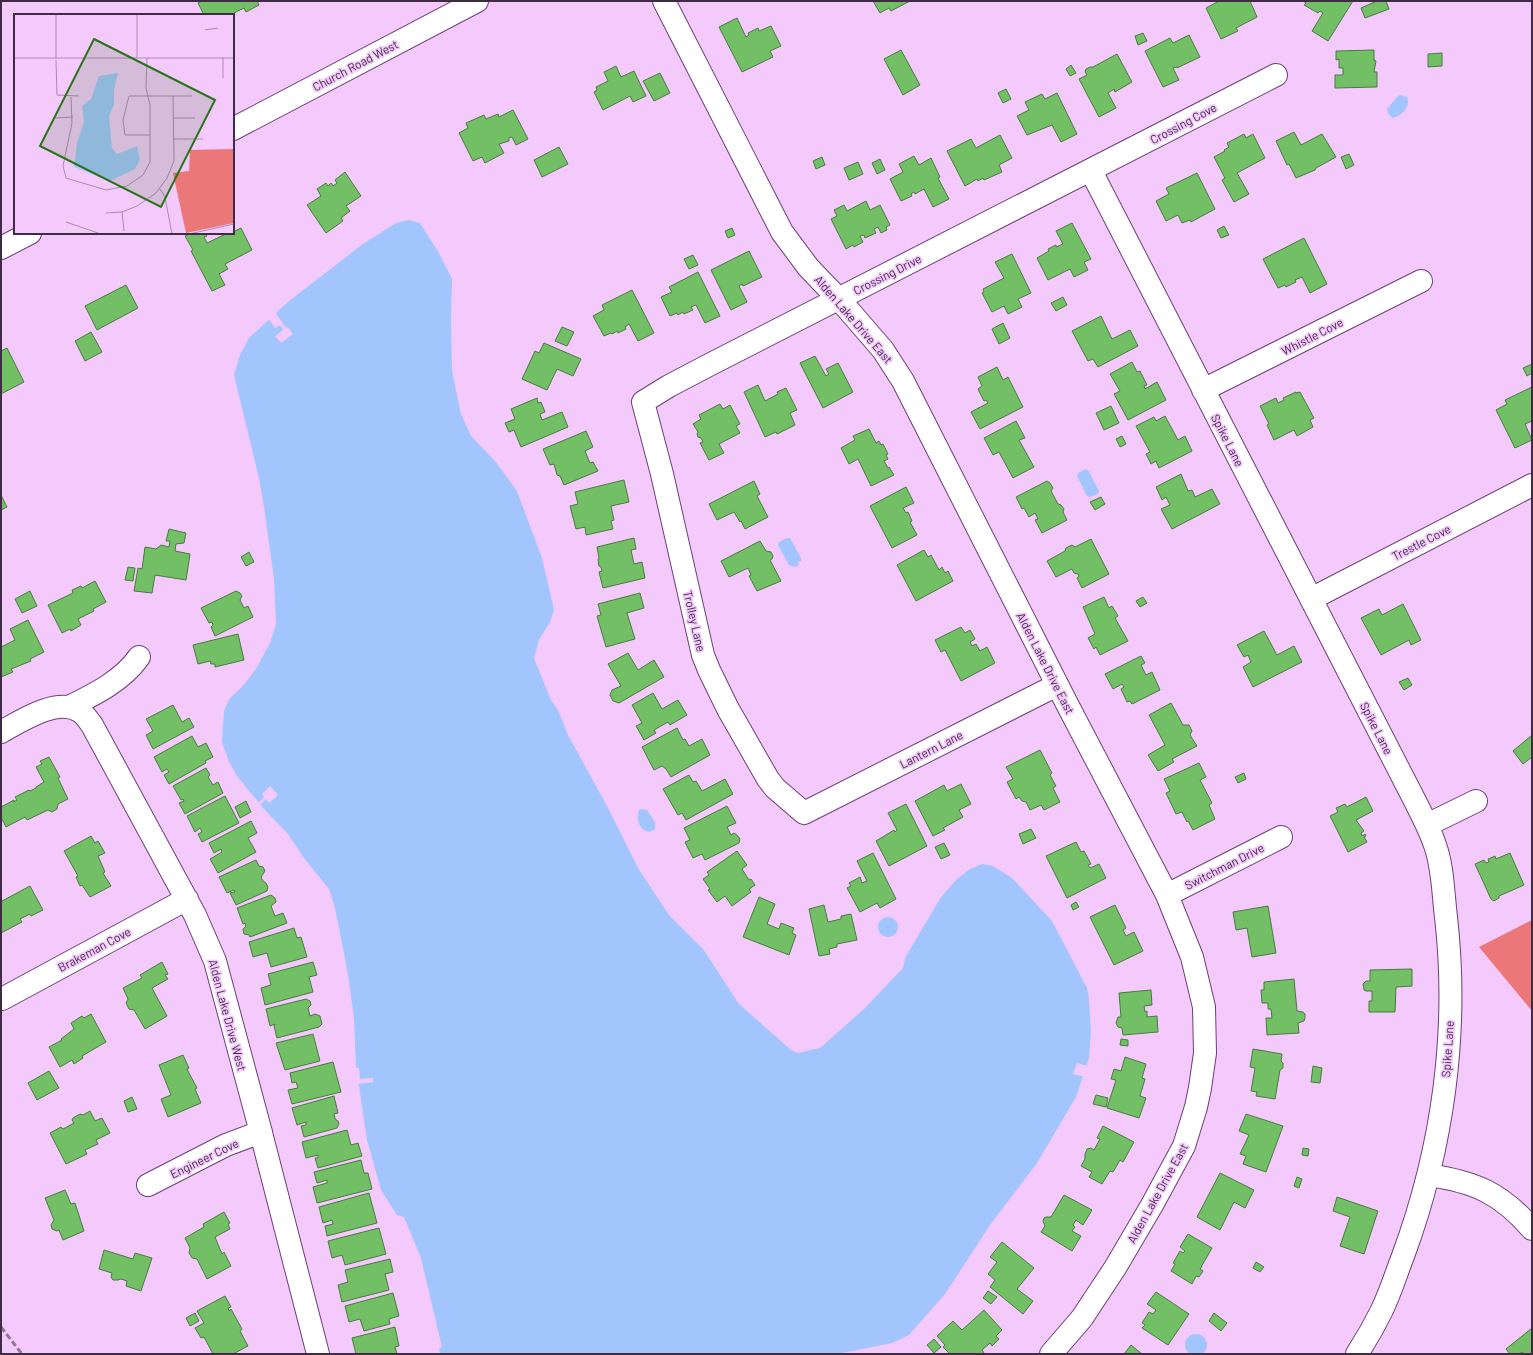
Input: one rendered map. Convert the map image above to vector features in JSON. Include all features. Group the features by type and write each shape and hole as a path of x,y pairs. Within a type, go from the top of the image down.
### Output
{"street":[{"name":"Church Road West","path":"234,128 477,1"},
{"name":"Alden Lake Drive East","path":"664,1 782,232 808,267 839,299 883,350 902,381 1167,895 1192,957 1204,1007 1205,1053 1196,1107 1184,1146 1177,1161 1115,1268 1082,1318 1052,1354"},
{"name":"Crossing Cove","path":"1091,171 1276,76"},
{"name":"Crossing Drive","path":"643,402 669,386 1091,171"},
{"name":"Spike Lane","path":"1091,171 1427,825 1435,846 1440,870 1450,971 1449,1032 1444,1098 1429,1175 1404,1253 1382,1311 1358,1354"},
{"path":"1,248 28,234"},
{"name":"Whistle Cove","path":"1203,390 1421,281"},
{"name":"Trolley Lane","path":"643,402 662,474 703,655 728,709 768,779 775,788 804,813"},
{"name":"Trestle Cove","path":"1310,599 1532,486"},
{"path":"1,732 48,709 70,707 109,686 131,669 139,657"},
{"name":"Lantern Lane","path":"804,813 1057,684"},
{"name":"Alden Lake Drive West","path":"70,707 80,711 92,725 203,930 214,961 261,1132 318,1354"},
{"path":"1427,825 1476,801"},
{"name":"Switchman Drive","path":"1167,895 1281,837"},
{"name":"Brakeman Cove","path":"2,999 187,899"},
{"name":"Engineer Cove","path":"148,1185 226,1145 261,1132"},
{"path":"1429,1175 1454,1179 1485,1189 1512,1208 1532,1229"}],"shaded area":[{"path":"1532,920 1532,1011 1479,947"}],"water":[{"path":"1400,95 1407,97 1408,104 1400,115 1393,118 1389,115 1387,109"},
{"path":"409,220 420,223 439,253 452,279 452,371 461,414 471,436 495,461 517,491 542,558 554,610 550,622 539,640 534,658 551,700 559,712 567,733 608,808 638,868 669,915 703,949 739,1004 791,1050 798,1053 820,1048 864,1009 903,968 905,958 941,897 957,879 970,869 982,864 993,866 1012,878 1052,921 1087,988 1091,1032 1089,1058 1076,1097 1037,1163 990,1225 945,1294 909,1335 892,1343 837,1354 440,1354 439,1349 442,1347 421,1258 404,1217 397,1215 381,1190 367,1140 356,1066 354,1018 348,974 335,908 329,889 304,858 288,834 264,809 237,776 229,762 222,742 224,711 230,698 242,687 256,669 270,643 276,624 274,579 264,507 259,478 234,375 240,355 249,338 289,301 363,244 396,223"},
{"path":"1086,469 1088,470 1099,491 1098,494 1090,497 1087,496 1077,476 1078,473"},
{"path":"790,538 801,558 801,561 798,562 799,565 795,567 789,565 778,545 779,542"},
{"path":"640,809 647,810 655,822 655,829 647,831 640,826 638,813"},
{"path":"888,917 895,920 898,927 895,934 888,937 881,934 878,927 881,920"},
{"path":"1196,1334 1204,1337 1207,1345 1204,1353 1196,1356 1188,1353 1185,1345 1188,1337"}],"pier":[{"path":"275,312 286,328 288,327 293,334 281,343 275,336 283,330 280,325 275,328 268,318"},
{"path":"270,786 278,795 269,803 266,799 260,805 258,803 264,797 262,794"},
{"path":"1077,1063 1088,1066 1085,1077 1073,1074"},
{"path":"355,1068 359,1068 360,1079 373,1078 373,1082 357,1084"}],"building":[{"path":"202,1 257,1 259,5 246,12 244,8 232,14 204,14 198,3"},
{"path":"873,1 910,1 891,11 889,8 880,13"},
{"path":"1219,1 1250,1 1257,17 1236,28 1238,31 1221,39 1206,8"},
{"path":"1303,1 1353,1 1328,41 1312,31 1323,13 1320,11 1318,13 1304,5 1306,3"},
{"path":"1377,1 1386,1 1389,9 1365,18 1361,8"},
{"path":"737,18 746,37 749,35 748,33 758,28 759,31 771,26 781,46 770,51 773,57 742,72 719,27"},
{"path":"1143,33 1147,41 1138,45 1135,36"},
{"path":"1189,35 1200,57 1177,68 1173,68 1179,80 1163,87 1145,51 1170,38 1173,43"},
{"path":"901,50 920,85 903,95 884,59"},
{"path":"1374,50 1374,60 1376,61 1374,72 1377,72 1377,87 1335,88 1335,75 1343,75 1343,68 1339,68 1339,59 1336,60 1336,51"},
{"path":"1442,53 1442,66 1428,67 1428,54"},
{"path":"1117,54 1132,82 1115,92 1114,89 1108,93 1116,108 1099,117 1079,79 1087,75 1085,72 1086,69 1093,67"},
{"path":"1071,65 1076,73 1070,76 1066,69"},
{"path":"616,66 621,77 634,71 646,96 633,102 630,96 603,110 594,92 597,90 596,87 608,81 604,72"},
{"path":"660,73 670,93 654,101 643,81"},
{"path":"1006,89 1011,99 1003,103 998,93"},
{"path":"1057,93 1077,134 1061,142 1052,125 1027,135 1017,116 1029,110 1025,102 1042,94 1045,99"},
{"path":"513,110 528,139 516,145 512,137 509,138 509,141 499,144 504,153 485,163 482,157 473,161 459,133 468,128 466,123 484,115 486,119 498,114 499,117"},
{"path":"1294,132 1301,145 1322,134 1336,157 1315,170 1296,178 1289,164 1287,165 1276,141"},
{"path":"1244,134 1246,138 1253,134 1265,158 1237,173 1249,194 1234,202 1222,180 1225,178 1214,157 1229,147 1227,143"},
{"path":"1000,135 1012,158 999,165 1002,172 984,180 983,178 978,181 977,179 965,186 947,151 971,139 976,148"},
{"path":"559,147 568,164 542,177 534,160"},
{"path":"1349,154 1354,165 1346,169 1341,157"},
{"path":"914,156 919,165 931,158 940,177 938,178 949,199 933,207 924,189 915,194 914,192 911,194 912,196 901,201 890,179 903,172 899,164"},
{"path":"822,157 825,165 816,169 813,161"},
{"path":"880,159 885,170 877,174 872,163"},
{"path":"858,162 863,174 849,180 844,168"},
{"path":"345,172 361,196 346,206 350,211 341,218 343,221 326,233 307,205 321,196 317,189 326,183 328,186 331,183 333,186 337,183 335,180"},
{"path":"1197,173 1215,209 1191,222 1190,220 1182,223 1178,215 1166,221 1156,201 1169,194 1166,188"},
{"path":"866,201 870,210 880,205 890,225 886,227 887,230 881,233 878,227 874,229 876,233 865,238 864,235 860,236 863,242 846,249 831,219 837,216 834,210 844,205 847,211"},
{"path":"1072,223 1091,259 1084,262 1088,270 1074,277 1070,269 1048,280 1037,258 1049,251 1048,249 1056,245 1056,247 1063,244 1056,231"},
{"path":"1224,226 1229,235 1221,238 1217,230"},
{"path":"241,228 252,250 225,264 228,269 219,274 225,285 212,291 191,251 193,250 185,236 189,234 206,234 207,236 204,237 207,243 226,234 234,234 234,230 235,231"},
{"path":"732,228 735,235 728,238 725,231"},
{"path":"1304,238 1327,284 1310,293 1302,277 1286,287 1285,285 1278,288 1263,259"},
{"path":"749,251 762,277 743,286 742,284 739,286 747,302 731,310 711,270"},
{"path":"1012,254 1031,293 1018,299 1022,307 1008,314 1004,306 992,312 982,293 984,292 983,289 1004,278 995,262"},
{"path":"693,255 698,265 689,269 684,259"},
{"path":"698,272 720,316 705,323 696,305 691,307 693,310 684,314 683,312 678,315 677,313 670,316 661,297 672,292 669,287"},
{"path":"126,285 138,308 97,330 85,306"},
{"path":"632,290 654,333 638,341 629,324 625,327 626,329 618,333 617,331 604,336 593,316 604,310 602,305"},
{"path":"1063,297 1067,305 1056,311 1051,303"},
{"path":"1101,316 1112,339 1130,330 1138,346 1098,367 1093,359 1088,361 1072,331"},
{"path":"1003,323 1010,338 999,344 992,329"},
{"path":"562,327 574,332 567,346 555,341"},
{"path":"91,332 102,352 85,361 75,341"},
{"path":"544,343 581,359 573,376 557,369 547,390 522,379 535,351 539,353"},
{"path":"7,348 24,382 1,394 1,351"},
{"path":"815,356 826,376 829,374 826,369 838,363 853,392 823,408 800,363"},
{"path":"1132,362 1137,372 1140,371 1147,385 1144,386 1145,389 1157,382 1166,400 1128,420 1114,394 1120,391 1110,374"},
{"path":"1532,364 1532,373 1527,376 1523,368"},
{"path":"997,367 1003,380 1008,377 1023,407 980,429 971,412 988,403 986,400 984,401 978,389 982,386 978,377"},
{"path":"758,385 765,401 778,394 777,392 786,388 797,410 790,413 795,425 777,434 776,432 765,437 744,392"},
{"path":"1532,387 1532,421 1525,424 1532,440 1515,448 1496,410 1507,404 1505,400"},
{"path":"1296,392 1300,392 1314,418 1310,420 1313,427 1297,436 1294,430 1274,440 1267,425 1269,424 1260,406 1276,398 1278,403 1284,400 1283,398"},
{"path":"537,398 538,403 541,402 545,412 540,414 542,420 562,412 568,427 521,447 514,430 509,432 505,423 515,419 511,409"},
{"path":"720,404 723,409 730,405 740,424 736,426 740,433 719,444 724,453 709,460 700,443 703,442 701,438 698,437 698,432 693,424 701,419 699,415"},
{"path":"1111,406 1119,423 1104,430 1096,413"},
{"path":"1165,416 1178,440 1185,436 1192,451 1159,468 1156,461 1151,464 1146,454 1150,452 1136,426 1154,417 1156,421"},
{"path":"1016,421 1025,438 1019,440 1034,467 1013,478 999,452 993,455 984,438"},
{"path":"869,429 876,443 879,441 881,445 883,444 888,454 886,455 888,459 884,461 894,475 871,486 858,459 849,464 841,448 855,440 853,436"},
{"path":"586,431 593,447 585,451 590,463 593,462 598,471 564,485 560,476 557,475 554,464 550,465 543,449"},
{"path":"1122,436 1126,444 1120,447 1116,439"},
{"path":"1181,474 1188,491 1192,490 1195,497 1212,489 1220,504 1172,529 1161,509 1170,505 1166,497 1162,500 1156,487"},
{"path":"624,480 629,502 611,506 614,520 611,521 613,529 586,535 585,527 576,529 570,506 578,504 575,492"},
{"path":"754,481 760,494 757,496 768,517 745,529 734,512 717,520 709,504"},
{"path":"1047,481 1053,488 1051,491 1058,504 1064,509 1063,512 1067,520 1042,533 1035,520 1038,519 1035,513 1029,517 1024,508 1022,509 1016,497"},
{"path":"906,487 914,503 903,508 906,513 908,512 912,521 910,522 917,535 892,548 870,506"},
{"path":"1,495 7,507 1,510"},
{"path":"1101,497 1105,504 1095,510 1090,502"},
{"path":"169,529 186,533 184,543 176,544 175,551 190,554 186,580 155,575 152,593 134,591 138,568 142,569 145,547 156,549 161,545 169,547 170,541 166,541"},
{"path":"634,538 636,549 631,550 634,564 642,562 645,578 603,588 599,572 602,571 601,567 599,566 597,547"},
{"path":"1091,539 1109,574 1082,588 1077,578 1079,576 1078,574 1074,573 1072,569 1056,577 1047,561 1065,551 1066,548 1072,545 1075,547"},
{"path":"760,541 766,551 771,552 773,556 770,560 781,581 757,591 749,576 751,575 748,568 729,577 721,561"},
{"path":"924,550 928,557 931,555 939,570 942,567 945,573 948,571 953,581 916,601 897,565"},
{"path":"249,552 254,562 246,566 241,557"},
{"path":"128,567 135,568 133,581 125,580"},
{"path":"95,581 106,602 93,609 94,611 78,619 81,625 71,631 70,629 62,633 48,605 73,593 72,590 81,586 82,588"},
{"path":"30,591 37,606 22,613 15,599"},
{"path":"236,591 242,596 240,600 244,608 248,606 253,617 215,636 211,627 213,625 212,622 209,623 201,608"},
{"path":"640,593 644,608 627,613 635,639 606,647 597,616 601,615 598,604"},
{"path":"1104,597 1109,608 1112,606 1118,616 1115,618 1128,641 1100,655 1096,647 1094,649 1088,638 1095,634 1083,607"},
{"path":"1143,597 1147,603 1140,607 1136,601"},
{"path":"1403,604 1421,640 1411,645 1409,640 1381,655 1361,618 1379,609 1382,615"},
{"path":"28,620 44,652 30,659 31,661 11,669 13,672 1,677 1,647 15,640 10,629"},
{"path":"961,627 965,633 970,630 975,639 970,642 972,646 976,644 980,651 987,647 995,663 961,681 945,650 941,652 935,640"},
{"path":"1264,631 1277,655 1294,646 1302,662 1253,687 1243,667 1251,662 1248,655 1244,657 1237,645"},
{"path":"238,634 244,660 215,667 215,664 211,664 210,661 198,664 193,645"},
{"path":"628,653 638,670 654,660 664,677 619,703 613,701 610,695 612,690 621,686 608,664"},
{"path":"1141,656 1145,663 1141,665 1146,675 1152,672 1160,690 1132,704 1130,701 1127,702 1121,689 1124,687 1122,684 1113,689 1105,674"},
{"path":"1408,678 1412,685 1404,690 1399,682"},
{"path":"653,693 662,709 678,700 687,715 670,725 668,722 654,730 656,733 644,740 636,726 642,723 632,705"},
{"path":"1171,703 1183,725 1189,725 1192,731 1190,735 1197,746 1172,759 1174,762 1158,771 1148,755 1165,745 1149,715"},
{"path":"173,705 182,722 189,718 194,727 153,749 146,735 153,731 146,719"},
{"path":"677,728 683,740 685,739 689,746 702,739 710,755 671,777 662,766 654,770 642,747"},
{"path":"1532,735 1532,757 1523,764 1513,751"},
{"path":"192,736 198,747 206,743 213,757 205,761 206,763 169,784 164,775 169,772 167,769 162,772 154,757"},
{"path":"1040,750 1052,773 1050,775 1056,786 1053,788 1060,802 1044,810 1041,805 1030,810 1026,802 1022,801 1019,797 1016,799 1007,782 1013,779 1006,767"},
{"path":"49,757 60,777 58,778 68,799 58,804 57,809 52,812 48,810 27,820 25,817 6,827 1,817 1,807 14,800 14,802 17,800 15,797 36,788 44,782 36,767 42,764 40,761"},
{"path":"1199,763 1206,777 1200,780 1212,803 1209,805 1215,819 1193,830 1182,812 1176,814 1166,793 1170,791 1164,779"},
{"path":"206,768 210,775 208,777 213,785 218,782 223,793 185,814 179,803 184,801 183,799 181,800 173,786"},
{"path":"1244,773 1246,779 1238,783 1235,777"},
{"path":"689,775 693,782 696,781 702,791 725,779 733,794 686,820 682,813 678,815 663,789"},
{"path":"961,784 971,804 959,810 963,817 943,828 945,830 933,836 915,801 944,785 947,791"},
{"path":"225,796 239,823 202,842 198,834 202,832 200,828 195,832 187,816"},
{"path":"1366,797 1373,811 1356,820 1364,831 1361,833 1362,836 1365,834 1366,836 1364,837 1367,842 1348,852 1330,816 1338,812 1336,808 1345,804 1347,807"},
{"path":"246,801 251,812 240,818 235,807"},
{"path":"906,804 927,846 889,866 876,841 894,830 895,832 897,830 888,813"},
{"path":"727,806 736,823 727,827 731,835 734,833 740,839 739,843 705,860 702,854 693,858 685,842 690,840 684,828"},
{"path":"251,821 257,833 248,838 256,852 218,873 210,859 222,852 221,849 214,853 209,843"},
{"path":"1031,829 1036,838 1023,844 1019,834"},
{"path":"91,836 95,843 98,841 105,853 98,856 105,872 103,873 111,886 90,897 82,885 80,886 76,877 78,876 64,851"},
{"path":"1076,842 1081,852 1084,851 1091,864 1088,865 1090,868 1099,864 1106,878 1067,898 1046,856"},
{"path":"944,843 950,855 941,859 935,847"},
{"path":"737,851 747,865 742,869 749,880 751,879 755,885 749,889 751,892 732,906 725,896 717,902 708,890 710,889 703,879 709,875 707,872"},
{"path":"873,853 896,899 880,908 877,903 860,912 847,888 851,886 849,883 860,877 862,883 867,881 857,861"},
{"path":"1510,853 1524,885 1499,896 1499,898 1494,901 1491,899 1475,864 1484,860 1486,863 1489,862 1488,859 1495,856 1496,859"},
{"path":"256,860 259,866 263,867 265,871 261,877 268,887 267,891 236,905 230,893 235,892 234,890 227,893 219,877"},
{"path":"30,886 43,910 31,916 30,914 20,919 22,922 1,933 1,899 2,901"},
{"path":"271,895 275,898 276,902 271,906 275,916 283,913 287,923 250,937 249,935 244,934 243,929 246,926 245,923 243,924 237,908"},
{"path":"759,897 775,904 767,924 779,929 781,923 794,928 792,933 796,935 789,955 743,937"},
{"path":"1076,902 1079,907 1073,910 1071,905"},
{"path":"824,905 828,922 841,919 841,916 851,914 857,940 837,944 837,947 829,949 830,954 819,956 809,909"},
{"path":"1115,905 1126,928 1123,930 1126,936 1134,932 1143,951 1114,965 1090,917"},
{"path":"1268,906 1276,953 1252,957 1247,928 1236,930 1233,912"},
{"path":"294,928 297,938 301,937 307,957 271,967 267,953 253,957 249,942"},
{"path":"162,962 168,974 165,975 168,979 152,988 167,1016 145,1029 134,1010 129,1009 126,1003 128,999 123,988 142,978 140,975"},
{"path":"313,962 317,975 309,977 313,992 265,1005 261,988 271,985 268,974"},
{"path":"1412,969 1412,986 1396,987 1395,1012 1369,1012 1369,1001 1372,1001 1372,991 1364,990 1363,984 1366,981 1370,981 1370,970"},
{"path":"1294,979 1297,1011 1305,1014 1304,1021 1298,1023 1299,1033 1267,1035 1266,1018 1272,1018 1271,1009 1268,1009 1268,1003 1262,1003 1261,990 1264,990 1264,982"},
{"path":"1151,990 1152,1005 1144,1006 1145,1012 1147,1011 1147,1017 1157,1016 1158,1032 1123,1035 1122,1028 1118,1027 1116,1023 1118,1017 1121,1017 1119,993"},
{"path":"306,999 310,1001 311,1005 308,1008 310,1016 315,1014 320,1016 322,1024 319,1027 277,1038 274,1026 275,1024 270,1026 266,1009"},
{"path":"91,1014 106,1042 82,1056 83,1058 74,1064 72,1060 60,1067 49,1047 62,1040 61,1039 74,1029 71,1023 82,1016 84,1018"},
{"path":"313,1034 320,1061 285,1070 276,1043"},
{"path":"1121,1039 1128,1040 1128,1046 1120,1045"},
{"path":"1253,1049 1282,1054 1281,1061 1283,1063 1283,1068 1280,1070 1275,1099 1256,1096 1257,1092 1251,1091 1255,1068 1250,1067"},
{"path":"183,1055 189,1068 187,1069 197,1088 195,1089 201,1103 168,1117 161,1099 171,1095 159,1065"},
{"path":"1125,1057 1146,1064 1142,1078 1145,1079 1140,1096 1146,1098 1139,1118 1107,1108 1116,1080 1111,1079 1114,1069 1121,1071"},
{"path":"333,1062 341,1092 292,1104 288,1090 298,1088 296,1082 292,1083 290,1073"},
{"path":"1313,1066 1322,1068 1320,1083 1311,1082"},
{"path":"49,1071 59,1088 37,1100 28,1083"},
{"path":"1096,1095 1108,1098 1106,1107 1093,1104"},
{"path":"334,1096 338,1113 334,1114 335,1119 339,1124 337,1128 304,1137 301,1126 306,1125 306,1122 297,1125 292,1108"},
{"path":"132,1097 137,1109 128,1112 124,1101"},
{"path":"90,1111 95,1121 102,1118 110,1133 96,1140 98,1144 85,1150 87,1154 66,1164 50,1133 61,1127 63,1129 74,1123 72,1120 73,1118"},
{"path":"1246,1114 1283,1126 1266,1172 1243,1164 1246,1156 1240,1154 1249,1135 1239,1131"},
{"path":"1103,1126 1134,1142 1123,1162 1120,1160 1113,1172 1110,1171 1102,1184 1089,1177 1092,1172 1081,1166 1085,1159 1087,1149 1091,1148 1094,1150 1100,1139 1097,1138"},
{"path":"347,1130 351,1145 358,1143 362,1156 318,1168 315,1158 318,1158 318,1155 306,1158 302,1142"},
{"path":"1303,1148 1309,1149 1308,1156 1302,1155"},
{"path":"361,1160 364,1173 368,1173 372,1189 317,1203 313,1187 327,1183 327,1180 317,1183 314,1172"},
{"path":"1220,1173 1254,1190 1245,1208 1234,1202 1220,1230 1197,1217"},
{"path":"1297,1177 1302,1179 1299,1188 1294,1186"},
{"path":"65,1190 71,1204 75,1203 84,1231 63,1240 59,1230 57,1231 52,1229 51,1225 54,1220 45,1198"},
{"path":"369,1193 377,1223 327,1236 325,1226 333,1224 332,1220 323,1223 319,1207"},
{"path":"1064,1195 1092,1210 1083,1225 1076,1220 1073,1225 1075,1227 1072,1231 1081,1236 1072,1251 1041,1232 1045,1226 1043,1221 1044,1218 1051,1217"},
{"path":"1337,1197 1378,1211 1364,1254 1340,1246 1350,1217 1333,1211"},
{"path":"224,1212 230,1223 228,1224 230,1229 215,1237 222,1254 224,1252 231,1266 207,1279 197,1259 192,1258 189,1253 190,1248 185,1238 204,1227 203,1224"},
{"path":"379,1228 386,1254 345,1265 342,1255 332,1258 328,1241"},
{"path":"1188,1234 1212,1248 1200,1269 1203,1271 1199,1277 1196,1276 1192,1284 1171,1271 1175,1264 1173,1263 1180,1251 1183,1253 1185,1251 1180,1247"},
{"path":"1002,1242 1034,1268 1017,1289 1033,1301 1023,1314 990,1287 995,1280 988,1274 997,1262 990,1257"},
{"path":"104,1250 133,1259 135,1253 152,1258 141,1291 126,1286 127,1281 121,1279 113,1280 111,1277 112,1273 99,1269"},
{"path":"390,1259 393,1272 385,1274 389,1290 342,1302 338,1285 348,1282 345,1270"},
{"path":"1256,1262 1264,1267 1260,1272 1253,1268"},
{"path":"988,1291 997,1297 991,1304 983,1298"},
{"path":"1156,1292 1189,1314 1168,1345 1142,1328 1145,1325 1142,1323 1149,1312 1153,1314 1156,1310 1147,1304"},
{"path":"393,1293 399,1316 389,1319 390,1324 364,1331 360,1319 349,1322 345,1306"},
{"path":"225,1296 231,1307 228,1308 229,1311 231,1309 242,1329 240,1331 248,1346 233,1354 213,1354 204,1337 201,1338 195,1328 204,1323 197,1311"},
{"path":"984,1310 1002,1330 996,1336 999,1339 992,1346 990,1343 982,1350 984,1353 983,1354 950,1354 943,1347 945,1345 937,1336 953,1321 962,1330"},
{"path":"195,1313 199,1321 190,1326 186,1318"},
{"path":"1214,1313 1227,1323 1221,1331 1209,1321"},
{"path":"395,1327 399,1346 395,1347 397,1354 356,1354 352,1338"},
{"path":"1532,1328 1532,1354 1524,1354 1522,1352 1519,1354 1510,1354 1506,1349"},
{"path":"934,1339 941,1347 934,1353 927,1345"},
{"path":"1131,1345 1142,1354 1124,1354"}],"railway":[{"path":"1,1327 22,1354"}]}
